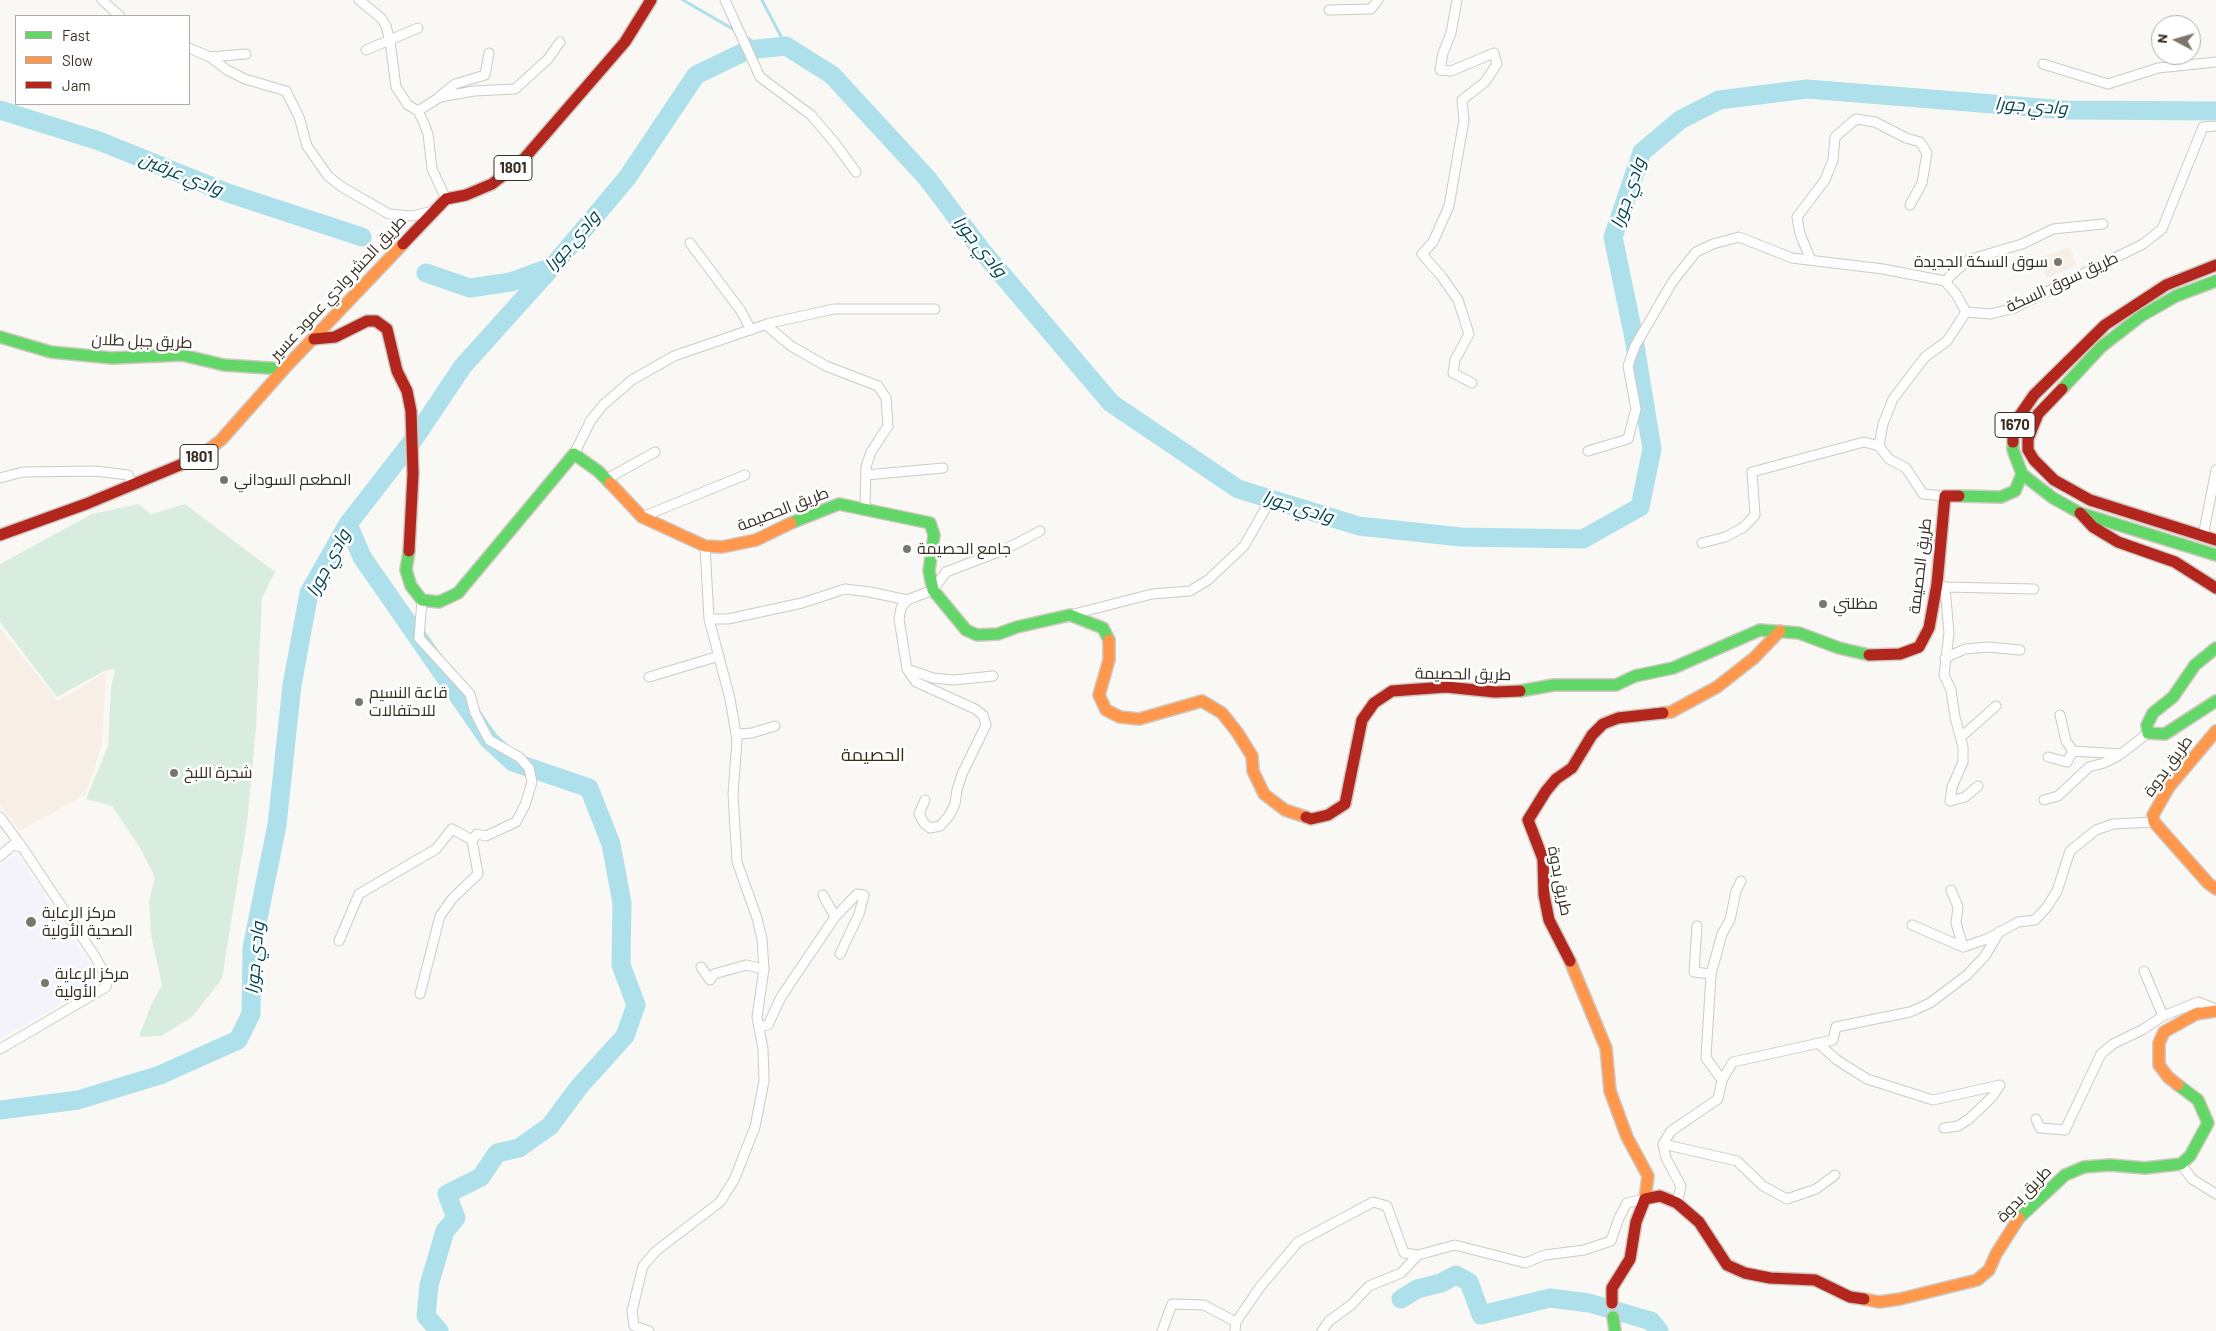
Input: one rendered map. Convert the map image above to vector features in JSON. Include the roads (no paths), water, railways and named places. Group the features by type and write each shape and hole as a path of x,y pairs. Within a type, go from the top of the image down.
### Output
{"main road":[{"name":"1801","path":"446,199 466,196 492,184 522,161 625,42 651,0"},
{"name":"طريق الحشر وادي عمود عسير","path":"0,534 133,485 199,457 210,449 234,426 284,369 446,199"},
{"name":"1670","path":"2022,474 2013,450 2013,432 2018,418 2034,395 2086,342 2121,313 2166,285 2216,265"},
{"name":"1670","path":"2216,281 2176,296 2141,316 2091,357 2038,414 2028,439 2028,450 2034,460 2054,480 2090,500 2216,540"},
{"path":"314,339 335,337 367,320 376,321 387,329 397,371 407,391 414,439 411,536 406,570 412,586 422,600 439,602 458,593 520,522 574,454"},
{"name":"طريق جبل طلان","path":"0,337 51,352 112,358 182,355 224,365 284,369"},
{"name":"طريق الحصيمة","path":"574,454 606,480 642,516 705,546 722,547 756,540 804,517 840,504 865,507 930,523 934,535 929,571 933,590"},
{"path":"1945,496 2002,497 2015,491 2022,474 2034,460"},
{"path":"2022,474 2053,498 2080,513 2216,555"},
{"name":"طريق الحصيمة","path":"1070,615 1103,628 1111,643 1109,660 1099,695 1106,710 1120,717 1139,720 1202,701 1222,713 1237,732 1252,756 1253,771 1264,794 1285,810 1311,819 1328,815 1345,804 1362,720 1374,703 1392,691 1446,687 1495,692 1523,691 1554,685 1616,684 1635,676 1673,668 1760,630 1799,633 1839,648 1874,656 1900,654 1919,647 1929,628 1941,585 1945,496"},
{"path":"2080,513 2093,527 2118,542 2175,562 2208,580 2216,588"},
{"path":"933,590 966,630 977,635 998,634 1017,627 1070,615"},
{"name":"طريق بدوة","path":"1612,1303 1612,1288 1630,1259 1636,1222 1645,1199 1648,1176 1627,1137 1610,1092 1606,1048 1568,957 1549,920 1544,895 1543,859 1528,820 1556,779 1572,768 1592,735 1603,724 1618,718 1671,712 1716,687 1754,658 1780,631"},
{"path":"2148,732 2147,725 2152,713 2173,697 2195,665 2216,648"},
{"name":"طريق بدوة","path":"2148,732 2165,734 2216,701"},
{"name":"طريق بدوة","path":"2216,731 2169,787 2153,815 2154,822 2208,883 2216,889"},
{"path":"2181,1164 2201,1140 2208,1123 2198,1100 2168,1077 2159,1065 2159,1043 2164,1032 2174,1024 2196,1014 2216,1010"},
{"name":"طريق بدوة","path":"1645,1199 1660,1196 1677,1203 1699,1222 1718,1254 1728,1265 1745,1273 1770,1278 1815,1280 1850,1297 1879,1302 1900,1299 1942,1287 1977,1280 1989,1270 1996,1254 2018,1219 2065,1175 2084,1167 2110,1165 2146,1168 2157,1165 2181,1164"},
{"name":"طريق بدوة","path":"1614,1317 1615,1331"}],"street":[{"path":"102,0 119,15"},
{"path":"359,0 381,18 386,26 390,41 396,87 408,105 418,112 428,134 432,169 446,199"},
{"path":"724,0 760,77 811,115 856,172"},
{"path":"1329,10 1371,8 1378,0"},
{"path":"1457,0 1451,33 1443,53 1440,70 1450,71 1494,54 1497,64 1485,82 1462,100 1464,120 1449,206 1433,242 1422,254 1442,277 1458,300 1469,334 1455,360 1453,373 1472,382"},
{"path":"366,50 418,28"},
{"path":"440,97 474,90 515,90 548,59 560,42"},
{"path":"190,48 210,57 227,70 245,79 286,91 299,118 308,146 335,182 388,214 412,216 433,211"},
{"path":"418,112 455,84 485,75 489,53"},
{"path":"210,57 246,54"},
{"path":"2043,64 2108,84 2158,68 2216,62"},
{"path":"1811,260 1800,234 1797,217 1825,180 1833,160 1835,137 1856,119 1875,122 1906,138 1920,142 1928,152 1922,183 1910,205"},
{"name":"طريق سوق السكة","path":"1966,312 1990,314 2014,308 2143,244 2162,229 2203,127 2216,126"},
{"path":"1945,281 1968,260 2022,244 2053,229 2103,224"},
{"path":"1588,450 1628,439 1636,410 1628,366 1635,346 1673,281 1696,252 1713,244 1739,238 1792,258 1883,269 1945,281 1956,294 1966,312 1946,341 1925,357 1893,399 1883,424 1879,446"},
{"path":"690,244 741,311 751,330"},
{"path":"574,454 591,420 603,405 632,380 674,356 766,325 834,309 935,309"},
{"path":"766,325 791,346 826,366 878,386 886,398 888,426 870,452 866,475 865,507"},
{"path":"1702,543 1725,537 1744,527 1755,515 1752,472 1864,442 1879,446 1889,459 1906,468 1923,494 1945,496"},
{"path":"606,480 655,452"},
{"path":"866,475 943,468"},
{"path":"2204,536 2216,470"},
{"path":"0,478 23,472 95,471 128,475 133,485"},
{"path":"642,516 745,475"},
{"path":"1070,615 1152,594 1190,591 1208,580 1244,546 1271,499"},
{"path":"709,619 728,619 802,604 845,589 906,600 933,590 946,572 1006,549 1040,531"},
{"path":"649,1331 634,1326 632,1311 643,1266 656,1251 720,1202 734,1180 755,1127 764,1081 763,1049 757,1017 764,969 762,939 757,918 737,862 733,794 736,734 709,619 705,546"},
{"path":"1978,786 1965,797 1950,801 1952,787 1963,762 1961,737 1955,717 1951,690 1944,675 1949,633 1941,585 2034,589"},
{"path":"420,994 440,916 452,899 478,874 472,840 477,834 486,836 516,822 530,794 532,782 530,773 519,757 489,740 475,713 470,694 419,638 422,600"},
{"path":"906,600 901,608 898,619 907,669 916,682 975,709 983,715 986,725 962,774 955,804 950,816 940,826 930,828 919,814 925,800"},
{"path":"1945,658 1965,649 2020,650"},
{"path":"649,677 719,656"},
{"path":"907,669 933,678 954,680 993,676"},
{"path":"1961,737 1996,706"},
{"path":"2060,715 2066,740 2072,751"},
{"path":"736,734 752,733 775,726"},
{"path":"2044,800 2058,796 2089,767 2104,763 2121,754 2148,732"},
{"path":"2072,751 2121,754"},
{"path":"2048,757 2067,762 2072,751"},
{"path":"0,817 22,847 108,978 106,987 0,1049"},
{"path":"1912,924 1963,947 2018,922 2035,920 2047,907 2057,891 2070,851 2096,830 2113,824 2154,822"},
{"path":"339,941 359,894 436,849 452,829 472,840"},
{"path":"0,856 13,845 22,847"},
{"path":"1722,1080 1706,1058 1711,974 1722,934 1730,920 1736,892 1741,881"},
{"path":"1951,890 1958,907 1956,923 1963,947"},
{"path":"759,1027 768,1025 781,997 835,917 857,894 864,895 859,914 840,954"},
{"path":"823,895 835,917"},
{"path":"1697,926 1694,972 1711,974"},
{"path":"1677,1203 1681,1186 1669,1165 1663,1144 1671,1131 1718,1099 1722,1080 1732,1062 1834,1040 1836,1026 1910,1012 1930,1003 1967,975 1985,956 2000,931"},
{"path":"702,967 710,980 714,974 746,965 764,969"},
{"path":"2144,971 2163,1016"},
{"path":"2036,1119 2040,1128 2065,1130 2101,1054 2113,1044 2142,1030 2163,1016 2198,1002 2216,1010"},
{"path":"1819,1044 1838,1060 1868,1079 1933,1100 2000,1085 1992,1097 1970,1119 1958,1126 1944,1128"},
{"path":"1663,1144 1737,1161 1763,1186 1787,1199 1816,1190 1835,1175"},
{"path":"2181,1164 2192,1179 2216,1194"},
{"path":"1162,1331 1172,1304 1204,1305 1236,1326 1260,1287 1298,1242 1373,1202 1388,1206 1404,1253 1418,1255 1455,1246 1525,1263 1544,1255 1584,1250 1611,1241 1619,1218 1627,1203 1645,1199"},
{"path":"1322,1331 1329,1321 1351,1305 1369,1286 1401,1273 1418,1255"},
{"name":"طريق بدوة","path":"1612,1303 1614,1317"}],"waterway":[{"path":"683,0 736,31"},
{"path":"762,0 786,46"},
{"path":"744,36 764,48"},
{"name":"وادي جورا","path":"0,1110 78,1100 160,1075 238,1040 251,1014 252,948 277,825 292,685 309,593 348,524 414,439 463,366 553,266 627,178 696,75 748,50 786,46 832,75 927,178 982,251 1111,403 1238,489 1359,526 1461,537 1583,539 1640,507 1652,449 1633,333 1613,237 1642,152 1680,120 1719,100 1807,89 2067,110 2216,111"},
{"name":"وادي عرقين","path":"0,110 99,141 228,193 362,237"},
{"name":"وادي عرقين","path":"426,273 470,288 511,282 549,268"},
{"path":"348,524 362,557 489,740 513,762 589,788 611,844 622,903 621,965 636,1005 625,1036 579,1087 550,1126 519,1148 497,1153 481,1177 447,1194 456,1218 445,1231 429,1285 426,1316 439,1331"},
{"path":"1401,1299 1417,1289 1441,1283 1456,1275 1469,1282 1481,1315 1550,1298 1589,1303 1651,1321 1659,1331"}],"place":[{"name":"سوق السكة الجديدة","path":"2058,262"},
{"name":"المطعم السوداني","path":"224,480"},
{"name":"جامع الحصيمة","path":"907,549"},
{"name":"مظلتي","path":"1823,604"},
{"name":"قاعة النسيم للاحتفالات","path":"359,702"},
{"name":"شجرة اللبخ","path":"174,773"},
{"name":"مركز الرعاية الصحية الأولية","path":"31,922"},
{"name":"مركز الرعاية الأولية","path":"45,983"}],"district":[{"name":"الحصيمة","path":"873,755"}]}
